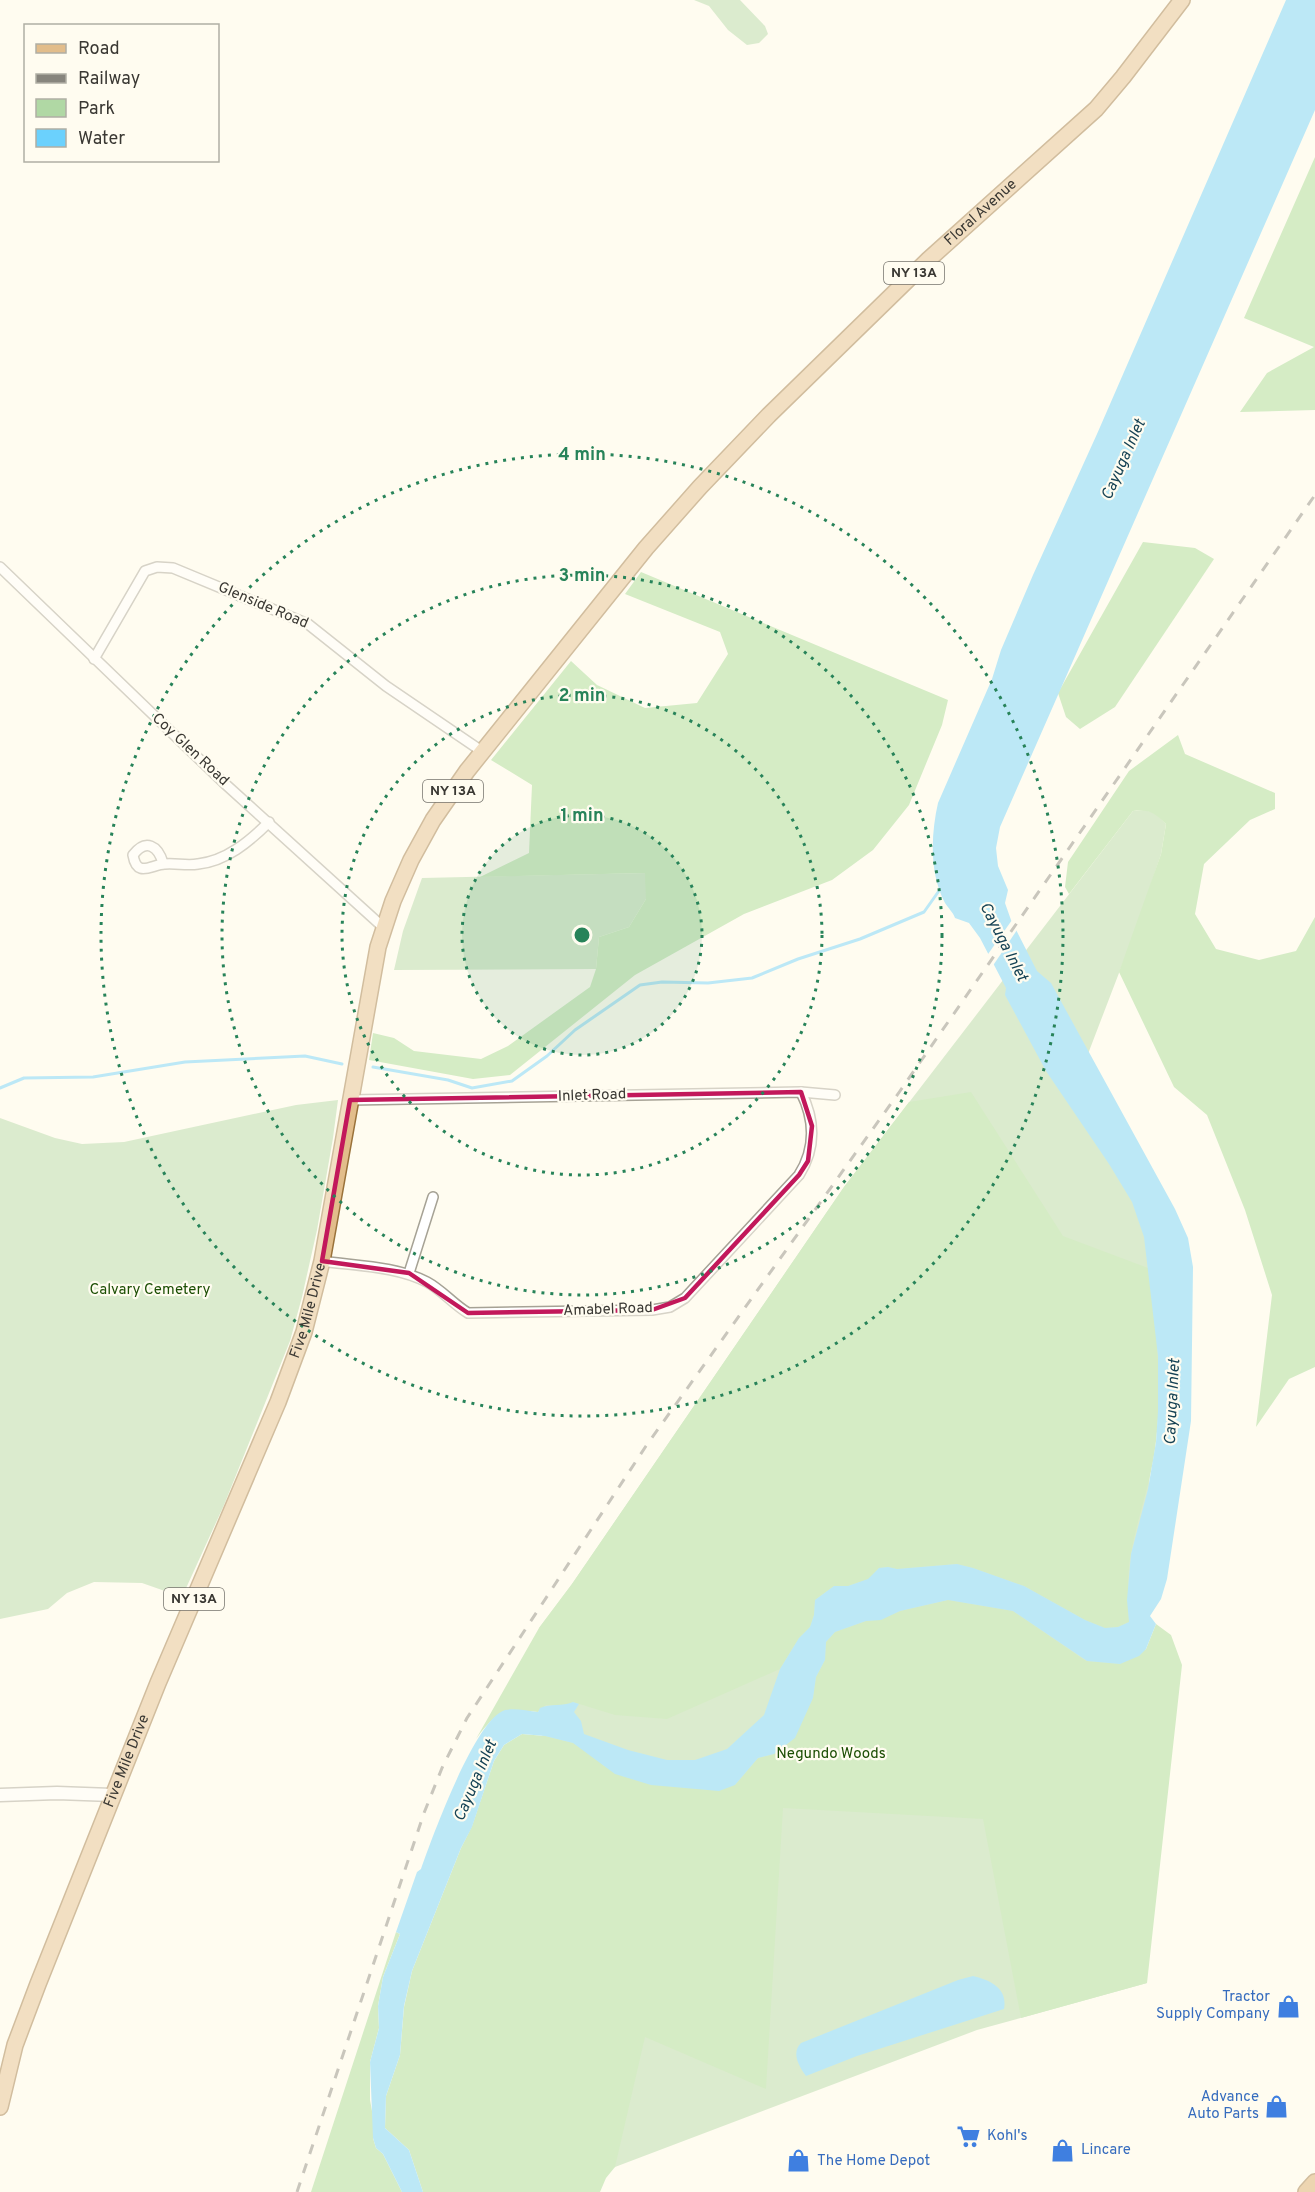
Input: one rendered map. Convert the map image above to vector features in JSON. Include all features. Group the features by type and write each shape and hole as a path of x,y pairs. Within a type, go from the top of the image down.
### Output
{"highway":[{"path":"1306,2192 1315,2182"}],"main road":[{"name":"Floral Avenue","path":"646,548 769,415 901,286 1096,109 1123,78 1182,0"},
{"name":"Five Mile Drive","path":"0,2107 15,2044 112,1795 278,1402 304,1332 322,1261 369,994 384,928 411,860 433,820 483,752 646,548"}],"street":[{"name":"Coy Glen Road","path":"0,567 94,659 384,928"},
{"name":"Glenside Road","path":"94,659 145,571 157,567 173,568 308,624 386,686 483,752"},
{"path":"163,863 186,865 216,860 233,852 254,837 269,822"},
{"name":"Inlet Road","path":"350,1100 801,1092 835,1095"},
{"name":"Amabel Road","path":"322,1261 409,1273 430,1283 458,1307 468,1312 652,1310 670,1307 685,1298 799,1175 808,1161 812,1145 812,1126 809,1108 801,1092"},
{"path":"409,1273 433,1197"},
{"path":"0,1795 57,1793 112,1795"}],"highlighted area":[{"path":"801,1092 812,1126 808,1161 799,1175 685,1298 652,1310 468,1313 409,1273 322,1261 350,1100"}],"green space":[{"path":"694,0 740,0 765,26 768,34 759,43 747,45 728,30 709,6"},
{"path":"1315,157 1315,410 1240,412 1267,373 1314,347 1244,318"},
{"path":"1143,542 1195,548 1214,559 1115,707 1080,729 1066,717 1058,693"},
{"path":"641,572 948,700 942,725 909,805 873,850 832,880 744,914 635,975 510,1075 473,1079 369,1060 373,1033 394,1038 414,1051 481,1059 508,1046 590,987 596,969 599,937 629,927 646,899 645,873 480,877 529,853 532,785 491,760 571,661 597,685 645,708 697,703 728,654 720,632 625,594"},
{"path":"1178,735 1185,754 1275,793 1275,809 1250,820 1204,864 1195,914 1216,949 1259,960 1296,951 1315,917 1315,1367 1289,1379 1256,1427 1272,1295 1245,1210 1207,1115 1174,1087 1119,972 1161,854 1166,824 1151,813 1133,811 1069,894 1065,887 1068,862 1129,771"},
{"name":"Negundo Woods","path":"1144,810 1156,813 1166,824 1161,854 1137,926 1078,1080 1167,1235 1138,1640 1147,1983 977,2030 615,2167 557,2192 539,1628 572,1584 844,1187 1133,811"},
{"path":"646,873 646,899 629,927 599,937 596,969 394,970 403,931 422,878"},
{"path":"971,1092 1063,1236 1148,1268 1158,1355 1158,1420 1151,1470 1130,1561 1129,1622 1118,1627 1105,1628 1085,1620 1024,1586 957,1564 897,1569 879,1568 869,1579 848,1586 834,1586 815,1600 810,1627 799,1638 780,1669 667,1719 615,1715 573,1702 566,1706 546,1705 538,1712 516,1711 502,1714 496,1717 476,1739 539,1628 572,1584 844,1187 909,1102"},
{"name":"Calvary Cemetery","path":"338,1100 317,1230 290,1341 224,1505 182,1597 142,1583 94,1582 67,1593 48,1609 0,1619 0,1118 55,1138 82,1144 124,1142 296,1105"},
{"path":"948,1600 1013,1611 1086,1661 1120,1664 1146,1649 1156,1624 1171,1635 1182,1665 1147,1983 1021,2018 983,1819 783,1808 766,2089 645,2037 615,2167 606,2178 600,2192 423,2192 409,2150 385,2128 386,2096 400,2055 404,2007 412,1971 472,1826 494,1761 504,1745 522,1734 545,1736 573,1743 604,1766 735,1785 758,1758 774,1754 787,1745 813,1698 816,1677 825,1660 826,1642 835,1632 900,1611"},
{"path":"396,1932 400,1934 383,1977 378,2006 379,2028 370,2062 370,2100 376,2148 383,2154 402,2192 311,2192"}],"water":[{"name":"Cayuga Inlet","path":"1286,0 1315,0 1315,110 1000,827 996,848 998,866 1008,890 1005,903 1011,920 1037,971 1051,983 1175,1209 1188,1238 1193,1267 1191,1421 1167,1579 1161,1599 1150,1616 1156,1624 1146,1649 1139,1656 1120,1664 1087,1661 1013,1611 948,1600 900,1611 881,1620 866,1621 835,1632 826,1642 825,1660 816,1677 813,1698 795,1738 774,1754 758,1758 735,1785 719,1791 651,1785 615,1774 573,1743 545,1736 522,1734 504,1745 494,1761 472,1827 461,1848 412,1971 404,2006 400,2055 386,2096 385,2128 409,2150 423,2192 402,2192 383,2154 376,2148 373,2138 370,2062 379,2028 378,2006 383,1977 400,1934 396,1932 417,1872 421,1869 468,1756 493,1718 505,1710 538,1712 540,1708 573,1702 579,1704 574,1712 581,1721 584,1734 628,1750 667,1760 695,1760 727,1749 764,1715 780,1669 799,1638 810,1627 815,1600 834,1586 848,1586 868,1579 879,1568 897,1569 957,1564 1024,1586 1085,1620 1105,1628 1118,1627 1129,1622 1127,1600 1131,1554 1148,1489 1156,1442 1158,1411 1158,1356 1144,1237 1132,1202 1046,1071 1005,995 1006,988 980,938 969,923 955,918 945,903 934,866 934,827 938,803 992,679 1001,650"},
{"path":"973,1976 986,1980 1000,1990 1005,2002 1004,2009 857,2056 806,2076 801,2068 796,2055 801,2043"}],"pier":[{"path":"1012,920 1017,930 992,967 986,957"}],"waterway":[{"path":"373,1067 448,1080 472,1088 512,1081 547,1056 575,1030 640,985 662,982 708,983 752,978 798,959 860,939 924,912 941,888"},
{"path":"0,1088 24,1078 93,1077 185,1062 305,1056 342,1064"}],"railway":[{"path":"297,2192 424,1813 442,1768 467,1718 646,1446 900,1091 1315,495"}],"place":[{"name":"Tractor Supply Company","path":"1288,2006"},
{"name":"Advance Auto Parts","path":"1277,2106"},
{"name":"Kohl's","path":"969,2136"},
{"name":"Lincare","path":"1063,2150"},
{"name":"The Home Depot","path":"799,2161"}]}
